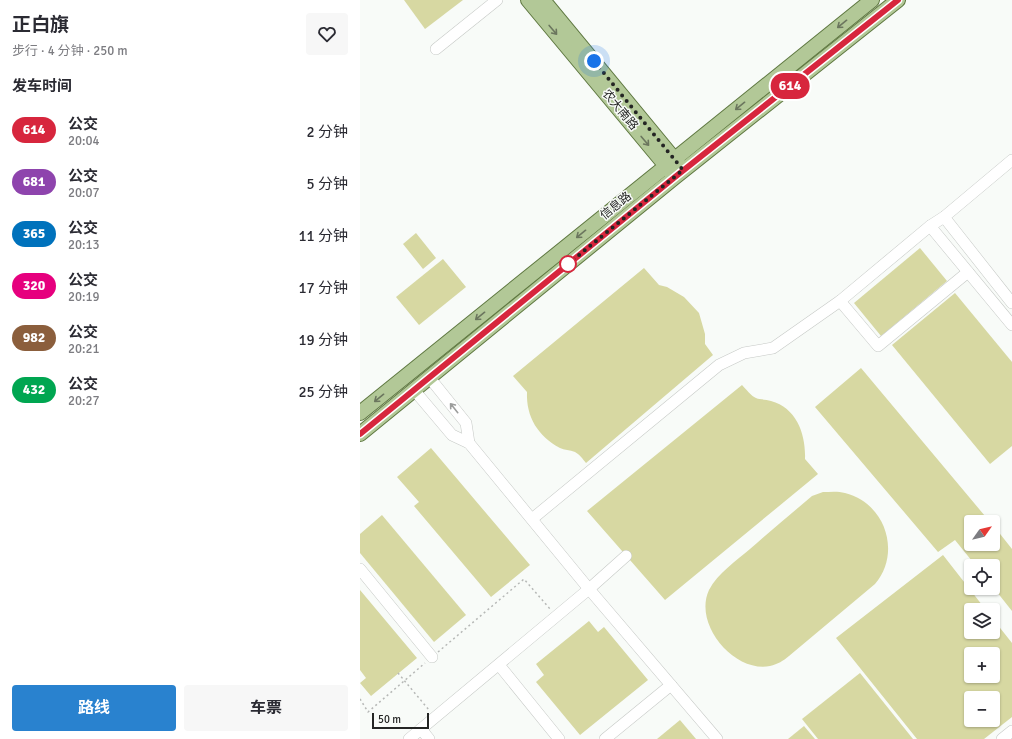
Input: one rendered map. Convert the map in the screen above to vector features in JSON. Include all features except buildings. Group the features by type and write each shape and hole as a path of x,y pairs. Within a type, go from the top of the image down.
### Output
{"main road":[{"name":"农大南路","path":"528,0 670,162"},
{"name":"农大南路","path":"543,0 679,174"},
{"name":"信息路","path":"360,413 872,0"},
{"name":"信息路","path":"360,434 679,174 898,0"}],"street":[{"path":"436,49 497,0"},
{"path":"532,519 719,365 744,352 773,348 840,301 1012,160"},
{"path":"944,217 1012,303"},
{"path":"930,226 1012,325"},
{"path":"840,301 878,346 968,272"},
{"path":"429,377 466,423 469,443"},
{"path":"414,390 452,435 469,443 589,589 717,739"},
{"path":"410,739 589,589 626,556"},
{"path":"360,569 432,656"},
{"path":"499,664 559,739"},
{"path":"605,739 670,685"},
{"path":"421,729 429,739"},
{"path":"1002,739 1012,731"}],"path":[{"path":"360,699 368,712 524,579 556,616"},
{"path":"398,673 436,717"}],"green space":[{"path":"404,0 463,0 425,29"},
{"path":"416,233 436,258 423,269 403,244"},
{"path":"920,248 947,281 881,336 854,303"},
{"path":"443,259 466,287 419,325 396,297"},
{"path":"644,268 659,285 667,287 684,297 699,313 705,334 705,344 713,355 586,463 573,451 560,448 545,438 531,418 527,401 527,392 513,376"},
{"path":"955,293 1012,362 1012,446 990,464 892,345"},
{"path":"861,368 984,515 964,515 964,551 1000,551 1000,534 1012,549 1012,611 999,595 1000,559 970,559 955,540 938,552 815,407"},
{"path":"742,385 754,397 769,400 780,405 793,416 802,432 805,459 818,474 665,600 587,511"},
{"path":"431,448 530,565 491,597 414,506 419,502 397,477"},
{"path":"823,492 842,492 859,498 870,507 879,518 885,530 888,544 887,558 883,571 875,584 782,661 770,666 756,666 743,662 731,654 720,643 712,631 707,617 706,603 709,590 717,578 733,563 812,496"},
{"path":"382,515 466,615 434,642 360,553 360,534"},
{"path":"943,555 964,582 964,595 974,595 981,603 964,603 964,639 1000,639 1000,628 1012,643 1012,717 1000,726 1000,691 964,691 964,727 999,727 984,739 917,739 836,638"},
{"path":"360,590 417,658 371,696 360,683 366,678 360,670"},
{"path":"589,621 598,632 604,627 648,680 580,735 536,682 544,675 536,664"},
{"path":"860,673 913,739 818,739 802,719"},
{"path":"680,720 696,739 657,739"},
{"path":"804,726 815,739 788,739"}],"bus line":[{"name":"614","path":"360,434 675,177 898,0"}],"route":[{"path":"568,264 683,170 594,61"}]}
